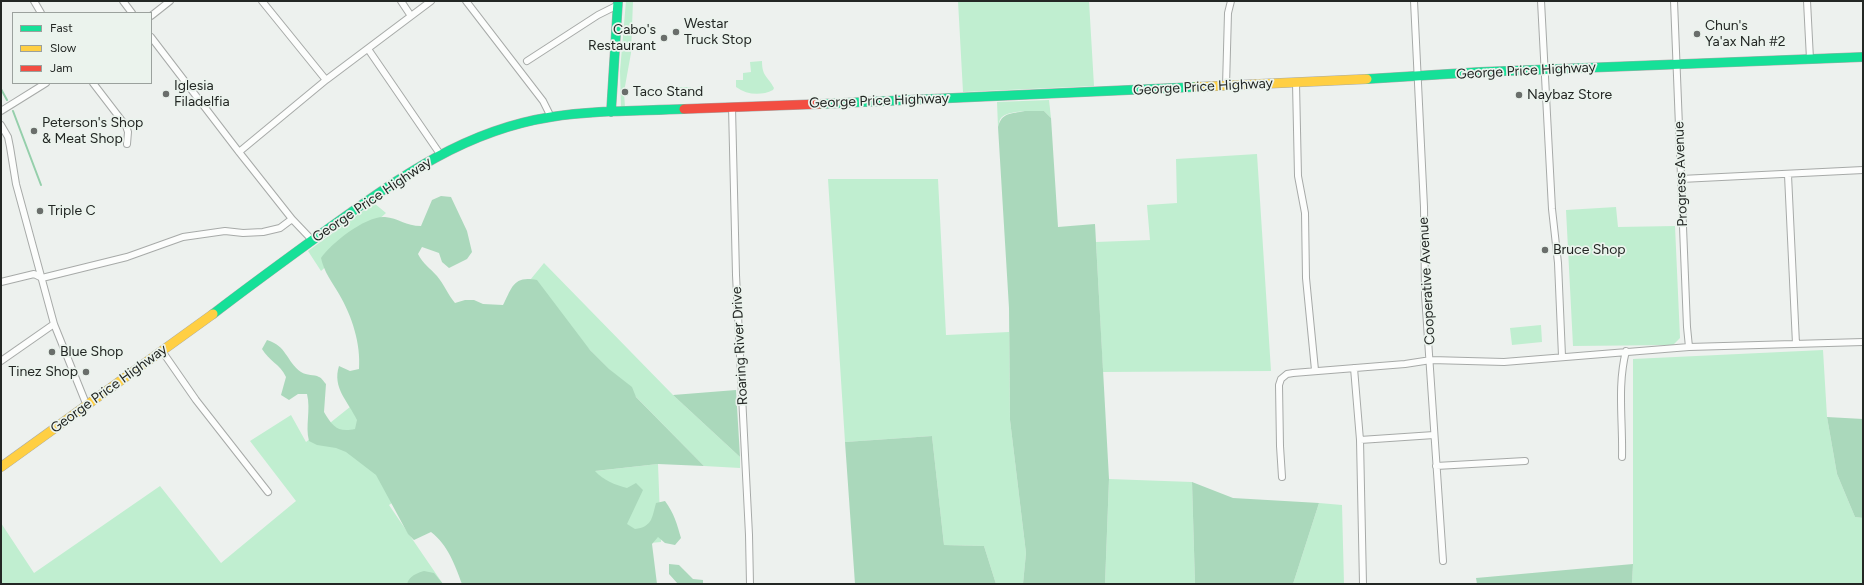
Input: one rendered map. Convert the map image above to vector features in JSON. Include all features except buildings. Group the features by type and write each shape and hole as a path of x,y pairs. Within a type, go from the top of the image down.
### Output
{"main road":[{"path":"611,112 618,3"},
{"name":"George Price Highway","path":"1,467 396,180 440,154 505,128 551,118 611,112 1226,86 1677,64 1863,58"}],"street":[{"path":"34,1 40,12"},
{"path":"123,1 131,12"},
{"path":"152,15 170,1"},
{"path":"262,1 326,80"},
{"path":"401,1 411,16"},
{"path":"239,152 326,80 431,1"},
{"path":"466,1 543,101 551,118"},
{"path":"1226,86 1228,12 1231,1"},
{"name":"Cooperative Avenue","path":"1414,1 1424,207 1425,295 1431,360 1430,376 1443,561"},
{"path":"1541,1 1552,209 1558,262 1562,356"},
{"name":"Progress Avenue","path":"1674,1 1686,327 1689,347"},
{"path":"1807,1 1810,59"},
{"path":"527,62 618,3"},
{"path":"152,38 292,219 312,240"},
{"path":"368,49 440,154"},
{"path":"1296,82 1298,176 1305,213 1306,278 1315,370"},
{"path":"1,111 44,84"},
{"path":"94,84 126,126 128,138 127,144"},
{"name":"Roaring River Drive","path":"732,108 736,275 748,500 750,584"},
{"path":"1,125 8,137 16,184 54,324 86,406"},
{"path":"1681,179 1788,175 1863,170"},
{"path":"1788,175 1796,344"},
{"path":"1,282 34,274 42,278 127,257 183,237 225,231 243,233 263,232 280,228 292,219"},
{"path":"1,361 54,324"},
{"path":"1282,477 1279,386 1281,379 1287,374 1315,370 1405,364 1431,360 1504,362 1562,356 1689,347 1863,342"},
{"path":"162,351 196,400 268,492"},
{"path":"1622,456 1623,430 1621,369 1626,351"},
{"path":"1354,368 1360,440 1363,584"},
{"path":"1360,440 1434,435"},
{"path":"1436,466 1526,461"}],"green space":[{"path":"626,1 633,1 631,53 624,92 625,107 621,107 620,71"},
{"path":"958,1 1089,1 1094,86 963,92"},
{"path":"762,61 764,73 772,84 774,88 773,90 754,94 745,92 736,87 736,80 743,80 743,73 751,72 750,62"},
{"path":"691,87 692,90 673,91 672,88"},
{"path":"1049,100 1051,118 1044,111 1015,112 1004,115 1000,120 998,127 997,102"},
{"path":"1025,111 1044,111 1051,118 1058,227 1095,224 1109,479 1105,584 1023,584 1026,553 1010,420 1009,308 998,127 1002,119 1008,114"},
{"path":"1257,154 1271,371 1103,372 1096,242 1150,240 1147,205 1177,203 1176,159"},
{"path":"828,179 938,179 946,335 1009,332 1010,420 1026,553 1023,584 996,584 984,546 944,545 932,436 845,442"},
{"path":"441,196 451,197 467,231 472,252 467,259 449,268 442,262 439,253 422,247 418,254 439,279 455,303 465,300 474,300 483,304 503,305 511,288 518,281 523,279 537,280 590,350 609,369 632,387 636,397 704,466 658,464 595,471 605,480 614,484 627,488 636,483 643,490 627,524 635,529 641,528 648,524 652,517 656,503 665,501 671,510 677,523 681,538 675,545 665,543 658,537 652,544 657,584 462,584 450,556 437,537 431,532 414,540 408,534 376,475 346,452 336,448 317,445 309,441 307,394 298,394 289,400 281,395 286,377 281,369 262,349 267,340 279,346 296,368 301,372 320,378 326,384 324,412 333,425 344,430 355,429 357,420 339,388 337,374 339,366 350,371 359,369 359,350 355,330 348,311 326,272 321,258 341,238 359,225 369,220 385,217 411,225 421,226 432,200"},
{"path":"374,203 386,213 321,271 308,251"},
{"path":"1616,207 1618,227 1675,226 1680,338 1673,345 1573,346 1566,210"},
{"path":"544,263 673,395 740,457 740,468 704,466 526,285"},
{"path":"1541,325 1542,342 1512,345 1510,328"},
{"path":"1823,350 1827,417 1837,474 1855,517 1863,518 1863,584 1632,584 1633,359"},
{"path":"736,390 740,457 673,395"},
{"path":"360,399 416,487 389,505 443,584 1,584 1,523 34,573 160,486 221,563 296,501 250,441 291,415 306,442"},
{"path":"1827,417 1863,419 1863,518 1855,517 1837,474"},
{"path":"932,436 944,545 984,546 996,584 855,584 845,442"},
{"path":"658,464 661,542 618,546 569,474"},
{"path":"1109,479 1192,482 1195,584 1105,584"},
{"path":"1192,482 1233,498 1319,503 1293,584 1195,584"},
{"path":"1319,503 1342,505 1344,584 1293,584"},
{"path":"669,564 679,565 693,579 703,580 703,584 678,584 669,574"},
{"path":"1633,564 1632,584 1477,584 1476,578"},
{"path":"424,571 434,573 443,584 407,584 411,577"}],"waterway":[{"path":"1,89 7,100"},
{"path":"13,111 41,185"}],"traffic: fast":[{"path":"611,112 618,1"},
{"path":"1367,79 1480,72 1863,57"},
{"path":"820,104 1195,87"},
{"path":"213,314 383,190 409,173 462,144 520,123 551,117 601,112 684,109"}],"traffic: slow":[{"path":"1195,87 1367,79"},
{"path":"1,467 213,314"}],"traffic: jam":[{"path":"684,109 820,104"}],"place":[{"name":"Westar Truck Stop","path":"676,32"},
{"name":"Chun's Ya'ax Nah #2","path":"1697,34"},
{"name":"Cabo's Restaurant","path":"664,38"},
{"name":"Taco Stand","path":"625,92"},
{"name":"Iglesia Filadelfia","path":"166,94"},
{"name":"Naybaz Store","path":"1519,95"},
{"name":"Peterson's Shop & Meat Shop","path":"34,131"},
{"name":"Triple C","path":"40,211"},
{"name":"Bruce Shop","path":"1545,250"},
{"name":"Blue Shop","path":"52,352"},
{"name":"Tinez Shop","path":"86,372"}]}
